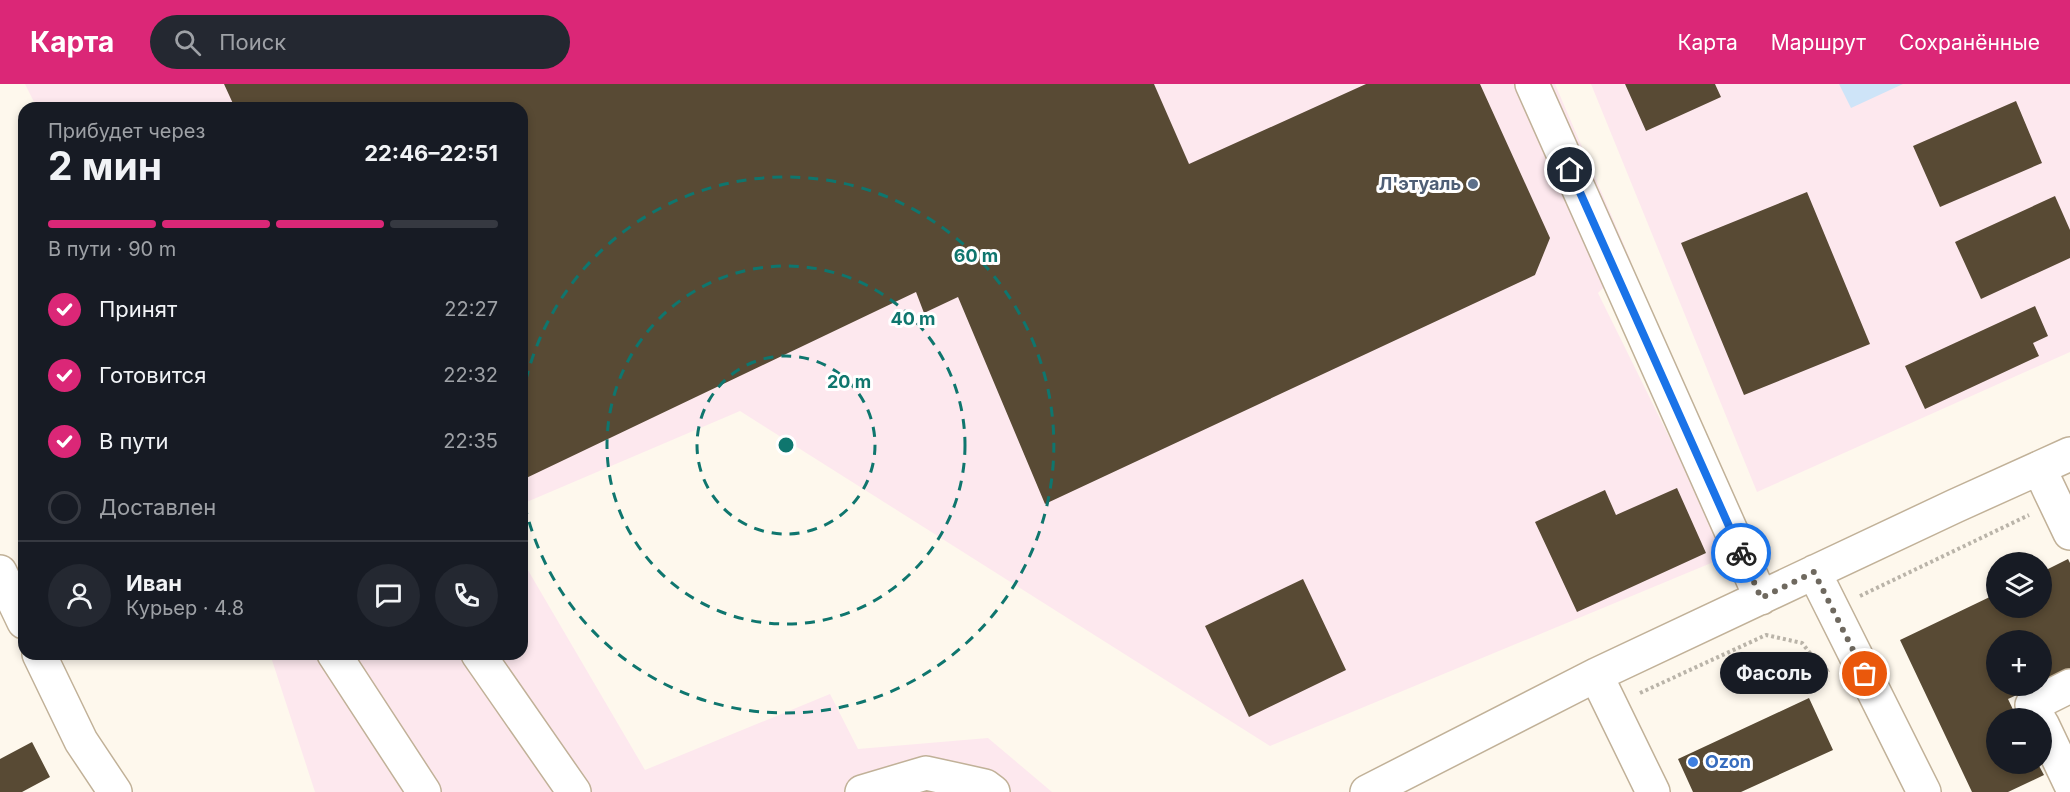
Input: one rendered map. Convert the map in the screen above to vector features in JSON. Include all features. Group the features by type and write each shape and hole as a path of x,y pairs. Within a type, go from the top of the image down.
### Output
{"street":[{"path":"1532,84 1761,598"},
{"path":"1367,792 1596,675 2070,454"},
{"path":"2039,468 2070,533"},
{"path":"0,572 18,610"},
{"path":"1814,572 1924,792"},
{"path":"42,660 81,741 115,792"},
{"path":"338,660 424,792"},
{"path":"482,660 574,792"},
{"path":"1596,675 1653,792"},
{"path":"2034,708 2032,705 2070,686"},
{"path":"2052,745 2070,783"},
{"path":"862,792 926,773 985,786 993,792"}],"path":[{"path":"1858,597 2055,502"},
{"path":"1611,706 1766,635 1802,643 1825,672 1855,655"}],"shaded area":[{"path":"25,84 1555,84 1631,261 1598,293 1728,556 1270,746 740,411 528,501 528,102 34,102"},
{"path":"1591,84 2070,84 2070,352 1757,492"},
{"path":"528,570 645,770 830,694 858,749 988,738 1052,792 315,792 272,660 528,660"}],"water":[{"path":"1839,84 1903,84 1851,108"}],"building":[{"path":"224,84 1154,84 1189,164 1366,84 1480,84 1550,238 1535,275 1045,504 958,297 924,313 916,292 528,477 528,102 232,102"},
{"path":"1625,84 1715,84 1721,97 1646,131"},
{"path":"2016,101 2042,163 1940,207 1913,146"},
{"path":"1807,192 1870,344 1744,395 1681,243"},
{"path":"2055,196 2070,230 2070,258 1981,299 1955,242"},
{"path":"2035,306 2048,336 2033,343 2039,356 1925,409 1905,366"},
{"path":"1677,488 1706,553 1577,612 1535,522 1605,490 1616,515"},
{"path":"2068,559 2070,563 2070,669 2052,678 2052,630 1986,630 1986,696 2014,696 2008,699 2012,708 1986,708 1986,774 2044,775 2008,792 1972,792 1900,640 1986,599 1986,618 2052,618 2052,567"},
{"path":"1303,579 1346,670 1249,717 1205,626"},
{"path":"1809,698 1833,750 1741,792 1693,792 1678,759"},
{"path":"32,742 50,777 22,792 0,792 0,759"}],"way so far":[{"path":"1741,553 1761,598 1814,572 1865,674"}],"place":[{"name":"Л'этуаль","path":"1473,184"},
{"name":"Фасоль","path":"1865,674"},
{"name":"Ozon","path":"1693,762"}],"route":[{"path":"1570,170 1741,553"}]}
